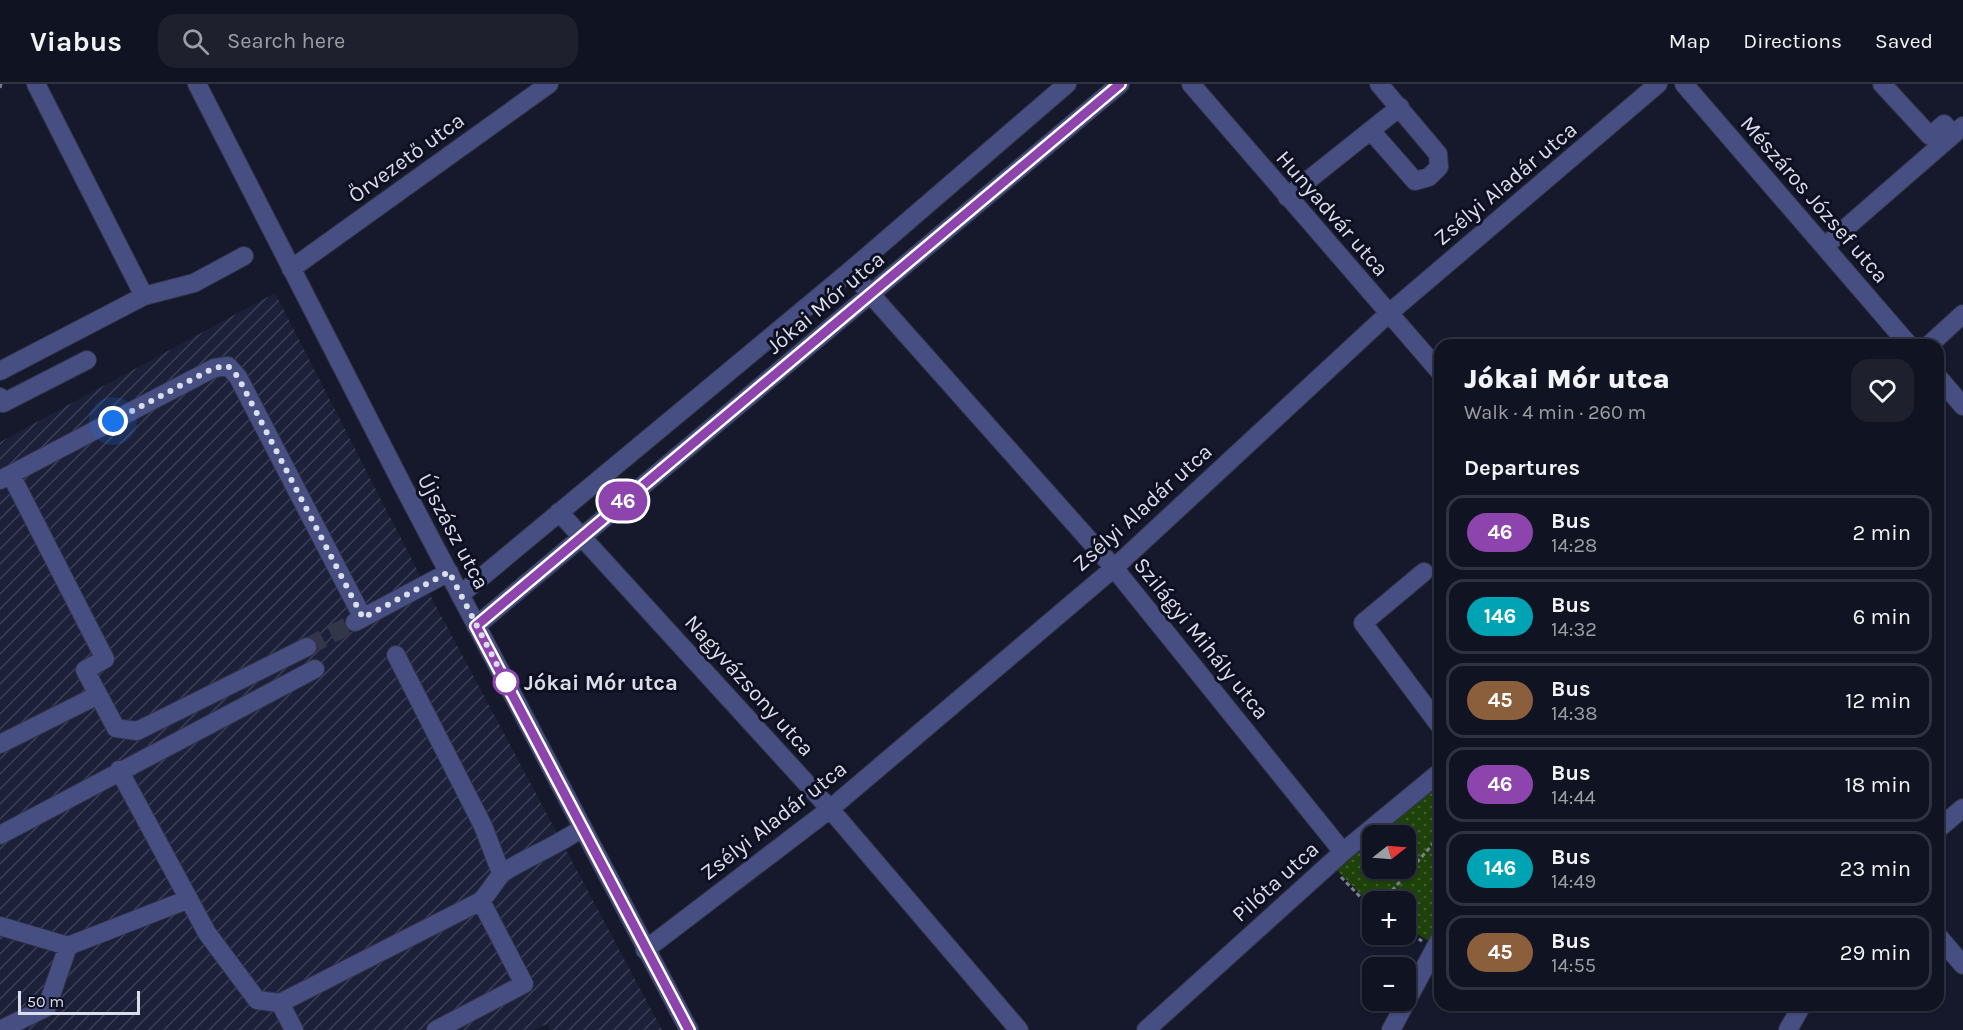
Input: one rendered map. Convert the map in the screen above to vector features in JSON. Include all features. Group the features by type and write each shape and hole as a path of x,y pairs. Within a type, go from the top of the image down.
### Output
{"street":[{"path":"36,84 144,296"},
{"name":"Újszász utca","path":"197,84 476,626 688,1030"},
{"name":"Őrvezető utca","path":"291,269 549,84"},
{"name":"Jókai Mór utca","path":"460,595 850,271 1067,84"},
{"name":"Jókai Mór utca","path":"476,626 871,296 1120,84"},
{"name":"Hunyadvár utca","path":"1191,84 1434,365"},
{"path":"1372,132 1415,181 1428,177 1439,167 1438,154 1379,84"},
{"name":"Zsélyi Aladár utca","path":"645,950 830,809 1114,567 1388,314 1658,84"},
{"name":"Mészáros József utca","path":"1683,84 1904,339"},
{"path":"1825,246 1958,130 1944,124 1930,136 1882,84"},
{"path":"1287,197 1372,132 1400,107"},
{"path":"0,371 144,296 194,283 244,256"},
{"name":"Szilágyi Mihály utca","path":"850,271 1114,567 1343,852"},
{"path":"1936,339 1963,314"},
{"path":"0,397 3,403 84,362 65,337"},
{"path":"308,647 137,731 116,728 85,670 105,660 6,478 214,368 228,366 238,377 359,620 449,572"},
{"path":"1944,385 1963,406"},
{"name":"Nagyvázsony utca","path":"559,512 583,535 830,809 1019,1030"},
{"path":"1424,572 1363,623 1434,718"},
{"path":"396,655 483,826 501,873"},
{"path":"0,835 119,770 315,669"},
{"path":"0,744 98,695"},
{"path":"119,770 207,933 257,1000 280,1003 481,901 493,888 501,873 561,843 582,828"},
{"name":"Pilóta utca","path":"1146,1030 1343,852 1434,777"},
{"path":"1944,824 1963,808"},
{"path":"0,926 68,946 189,899"},
{"path":"436,1030 524,984 481,901"},
{"path":"1944,943 1963,964"},
{"path":"0,1030 47,1007 68,946"},
{"path":"1391,1030 1434,950"},
{"path":"280,1003 294,1030"},
{"path":"1788,1030 1796,1011"}],"path":[{"path":"1392,891 1434,843"},
{"path":"1329,865 1362,899"}],"shaded area":[{"path":"275,293 428,591 662,1030 550,1030 547,1024 534,1030 0,1030 0,442"}],"green space":[{"path":"1434,781 1434,944 1416,933 1416,891 1362,891 1362,896 1332,865 1362,840 1362,879 1416,879 1416,825 1381,825"}],"tunnel":[{"path":"307,647 355,622"}],"bus line":[{"name":"46","path":"689,1030 476,626 871,296 1120,84"}],"place":[{"name":"Jókai Mór utca","path":"506,682"}],"route":[{"path":"113,421 214,368 228,366 238,377 363,618 449,572 506,682"}]}
